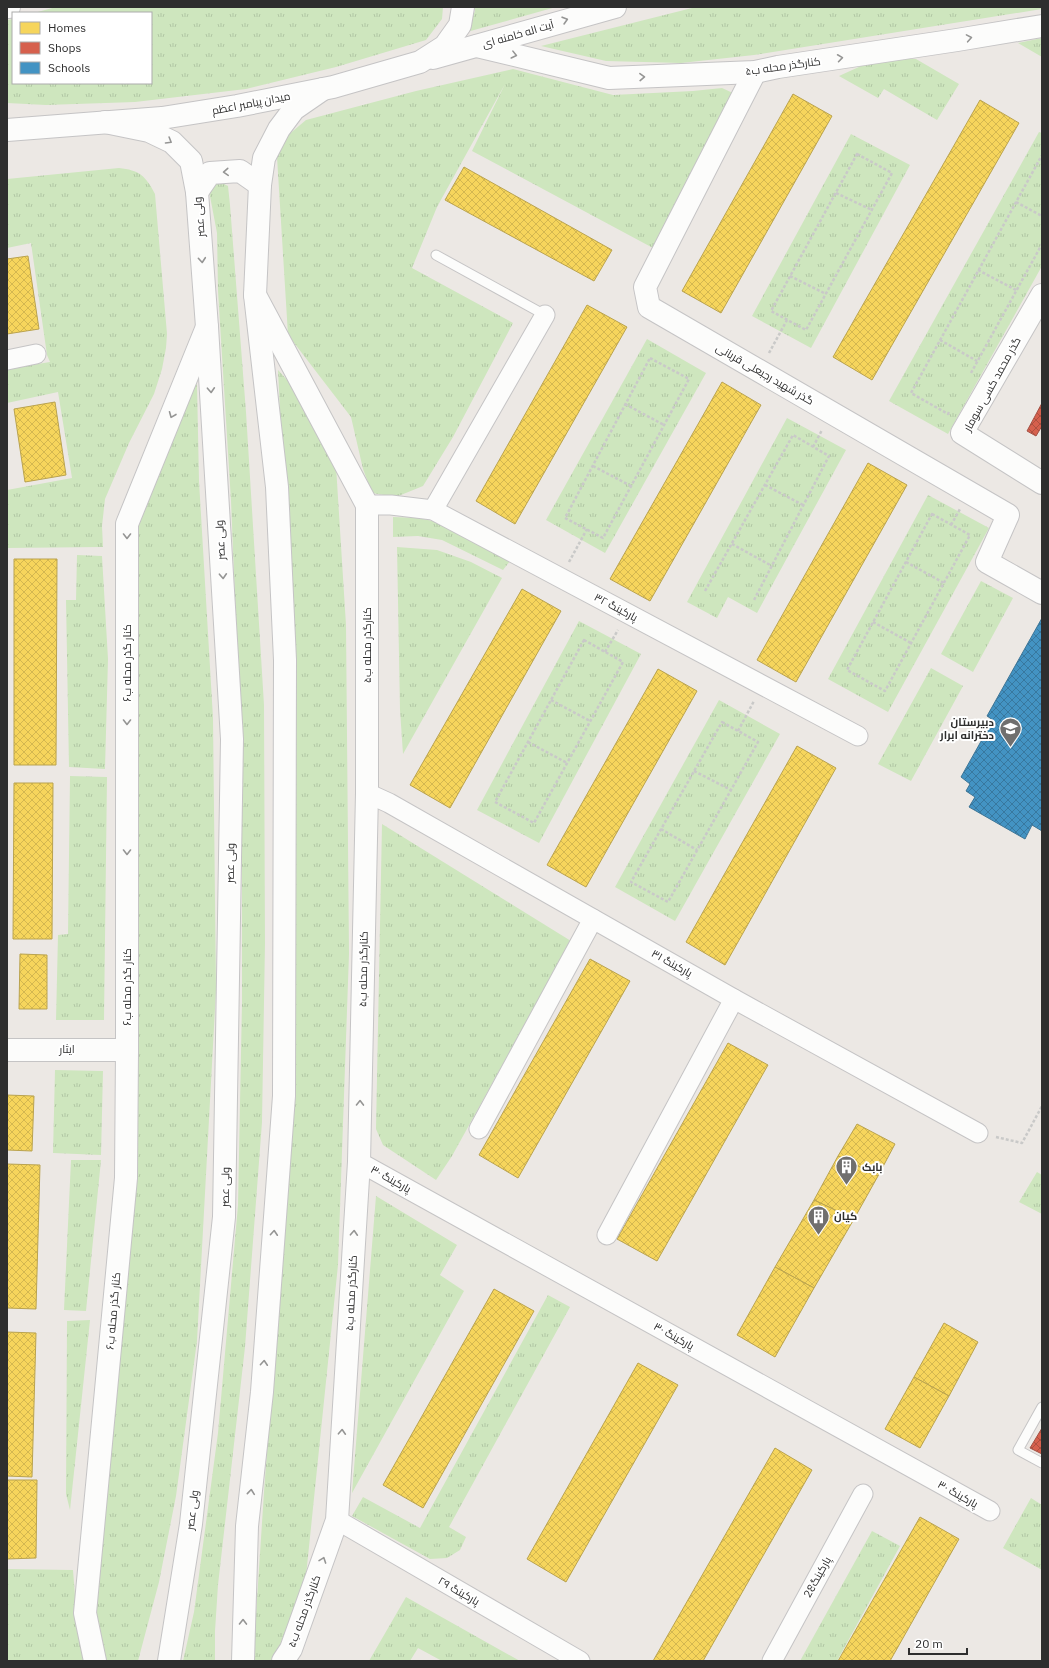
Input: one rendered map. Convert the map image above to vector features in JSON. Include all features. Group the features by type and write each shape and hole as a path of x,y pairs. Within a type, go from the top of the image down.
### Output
{"street":[{"name":"میدان پیامبر اعظم","path":"13,126 162,118 237,106 323,89 420,62 445,46 460,25 463,7"},
{"name":"آیت اله خامنه ای","path":"420,62 477,46 589,10 616,7"},
{"name":"کنارگذر محله ب۵","path":"477,46 609,78 756,72 778,67 1042,26"},
{"name":"گذر شهید رجبعلی قربانی","path":"756,72 645,287 649,307 1008,515 986,562 1042,593"},
{"path":"243,1661 247,1526 262,1392 284,1096 285,660 276,487 255,295 260,185 264,158 279,129 294,109 323,89"},
{"name":"ولی عصر","path":"105,122 149,131 172,142 191,161 197,192 208,327 232,739 224,1217 191,1524 169,1661"},
{"path":"197,192 210,173 240,171 260,185"},
{"name":"کنارگذر محله ب۵","path":"255,295 367,505 367,793 359,1162 337,1520 291,1649 283,1661"},
{"name":"گذر محمد کسی سومار","path":"1042,295 962,433 1042,483"},
{"path":"433,510 545,315"},
{"name":"کنار گذر محله ب۶","path":"95,1661 86,1612 126,1178 128,1050 127,524 208,327"},
{"path":"7,360 36,354"},
{"name":"پارکینگ ۳۲","path":"367,505 391,505 433,510 858,736"},
{"name":"پارکینگ ۳۱","path":"367,793 978,1133"},
{"path":"479,1128 593,919"},
{"path":"606,1235 734,998"},
{"name":"ایثار","path":"7,1050 128,1050"},
{"name":"پارکینگ ۳۰","path":"359,1162 990,1511"},
{"name":"پارکینگ28","path":"772,1661 863,1494"},
{"name":"پارکینگ ۲۹","path":"337,1520 580,1661"}],"lane":[{"path":"436,255 545,315"},
{"path":"1042,1407 1018,1450 1042,1463"}],"path":[{"path":"857,154 892,173 872,210 806,330 771,311 857,154"},
{"path":"952,407 948,414 911,393 1042,155"},
{"path":"836,193 872,210"},
{"path":"1016,202 1042,216"},
{"path":"970,374 1042,244"},
{"path":"978,270 1016,290"},
{"path":"790,276 826,294"},
{"path":"759,371 787,320"},
{"path":"940,340 977,361"},
{"path":"650,358 688,379 664,425 603,538 565,518 650,358"},
{"path":"625,404 664,425"},
{"path":"706,591 793,436 829,456 754,600"},
{"path":"593,466 631,486"},
{"path":"765,485 803,505"},
{"path":"932,514 970,535 944,583 885,691 847,670 932,514"},
{"path":"561,578 587,529"},
{"path":"732,544 772,566"},
{"path":"906,562 944,583"},
{"path":"605,652 628,614"},
{"path":"873,622 911,643"},
{"path":"584,640 605,652 623,662 534,823 496,802 584,640"},
{"path":"738,731 762,685"},
{"path":"551,700 590,721"},
{"path":"722,722 738,731 758,742 668,902 631,882 722,722"},
{"path":"528,742 567,763"},
{"path":"694,771 731,790"},
{"path":"661,829 697,850"},
{"path":"978,1133 1022,1143 1042,1106"}],"green space":[{"path":"56,7 443,7 442,19 426,40 336,67 246,89 135,102 46,105 7,103 7,20 12,19 12,84 152,84 152,12 38,12"},
{"path":"474,7 556,7 467,32 475,11"},
{"path":"696,7 1042,7 1042,9 754,55 681,63 606,61 541,46"},
{"path":"1042,38 1042,57 1018,43"},
{"path":"894,58 916,59 959,84 937,120 884,89 878,98 839,76 861,66"},
{"path":"513,69 613,95 722,88 735,94 653,248 472,151 505,84 437,207 412,268 513,323 453,437 423,486 396,497 372,493 363,469 351,417 288,335 277,157 287,136 306,120 416,91"},
{"path":"1039,132 1042,133 1042,266 948,434 889,401"},
{"path":"851,134 910,165 811,348 752,316"},
{"path":"119,168 137,172 145,178 155,194 167,334 162,369 154,394 129,443 105,499 102,526 103,547 7,548 7,490 72,478 58,392 7,403 7,369 50,362 47,355 31,243 7,248 7,179"},
{"path":"220,182 228,186 230,205 246,412 264,705 265,943 262,1122 245,1347 218,1585 215,1661 183,1661 194,1612 218,1433 238,1205 242,1002 242,765 231,501 218,291 217,233 209,191 212,185"},
{"path":"647,339 706,373 605,553 546,520"},
{"path":"278,370 299,393 336,466 346,625 349,954 338,1265 306,1576 274,1661 253,1661 293,1107 296,743"},
{"path":"197,384 199,481 213,718 216,990 197,1341 176,1496 159,1582 138,1661 102,1661 93,1601 111,1428 134,521 189,391"},
{"path":"787,418 846,450 757,613 728,597 717,618 687,602"},
{"path":"928,495 989,528 888,712 828,679"},
{"path":"393,517 418,518 443,523 514,556 503,570 442,540 418,536 393,537"},
{"path":"397,547 437,550 471,562 502,578 403,754 400,710"},
{"path":"77,555 102,556 108,659 105,769 69,767 66,600 76,600"},
{"path":"981,581 1013,598 973,672 941,654"},
{"path":"579,621 641,654 539,843 477,810"},
{"path":"931,668 963,686 911,781 878,764"},
{"path":"719,700 780,734 675,921 615,887"},
{"path":"70,776 107,777 104,1020 56,1020 58,935 68,934"},
{"path":"382,824 571,941 452,1156 436,1180 383,1145 376,1129"},
{"path":"55,1070 103,1071 101,1155 53,1153"},
{"path":"71,1160 101,1160 86,1311 64,1310"},
{"path":"1037,1172 1042,1175 1042,1214 1019,1202"},
{"path":"376,1196 457,1245 440,1275 464,1291 352,1493"},
{"path":"548,1295 570,1307 449,1527 466,1537 460,1550 447,1558 430,1559 352,1516 363,1497 420,1528"},
{"path":"90,1320 70,1510 66,1494 67,1321"},
{"path":"1031,1498 1042,1505 1042,1570 1003,1548"},
{"path":"872,1531 900,1546 837,1661 800,1661"},
{"path":"7,1569 73,1570 77,1621 86,1661 7,1661"},
{"path":"406,1597 520,1661 442,1661 418,1648 410,1661 369,1661"}],"building: Homes":[{"path":"793,94 832,116 721,313 682,291"},
{"path":"980,100 1019,123 872,380 833,357"},
{"path":"464,167 612,250 594,281 445,200"},
{"path":"28,256 39,329 7,334 7,259"},
{"path":"587,305 627,327 515,524 476,501"},
{"path":"722,382 761,405 650,601 610,579"},
{"path":"55,402 66,475 25,482 14,409"},
{"path":"868,463 907,485 796,682 757,660"},
{"path":"14,559 57,559 56,765 14,765"},
{"path":"522,589 561,611 450,808 410,785"},
{"path":"658,669 697,691 586,887 547,865"},
{"path":"797,746 836,768 725,965 686,942"},
{"path":"14,783 53,783 52,939 13,939"},
{"path":"20,954 47,955 47,1009 19,1009"},
{"path":"590,959 630,981 518,1178 479,1155"},
{"path":"728,1043 768,1065 657,1261 617,1239"},
{"path":"7,1095 34,1096 32,1151 7,1150"},
{"name":"بابک","path":"857,1124 895,1144 878,1176 838,1156"},
{"name":"بابک","path":"838,1156 878,1176 854,1219 814,1200"},
{"path":"7,1164 40,1165 36,1309 7,1308"},
{"name":"کیان","path":"814,1200 854,1219 814,1288 775,1267"},
{"path":"775,1267 814,1288 775,1357 737,1335"},
{"path":"494,1289 534,1311 423,1508 383,1485"},
{"path":"944,1323 978,1342 949,1396 914,1377"},
{"path":"7,1332 36,1333 32,1477 7,1476"},
{"path":"638,1363 678,1385 566,1582 527,1559"},
{"path":"914,1377 949,1396 920,1448 885,1429"},
{"path":"775,1448 812,1470 703,1661 653,1661"},
{"path":"7,1480 37,1480 36,1558 7,1559"},
{"path":"920,1517 959,1539 890,1661 838,1661"}],"building: Shops":[{"path":"1042,403 1042,426 1036,436 1027,431"},
{"path":"1042,1428 1042,1454 1030,1448"}],"building: Schools":[{"name":"دبیرستان دخترانه ابرار","path":"1042,618 1042,831 1032,825 1025,839 969,807 975,797 966,791 970,784 961,777 993,720 987,716"}],"place":[{"name":"دبیرستان دخترانه ابرار","path":"1010,748"},
{"name":"بابک","path":"847,1186"},
{"name":"کیان","path":"818,1236"}]}
